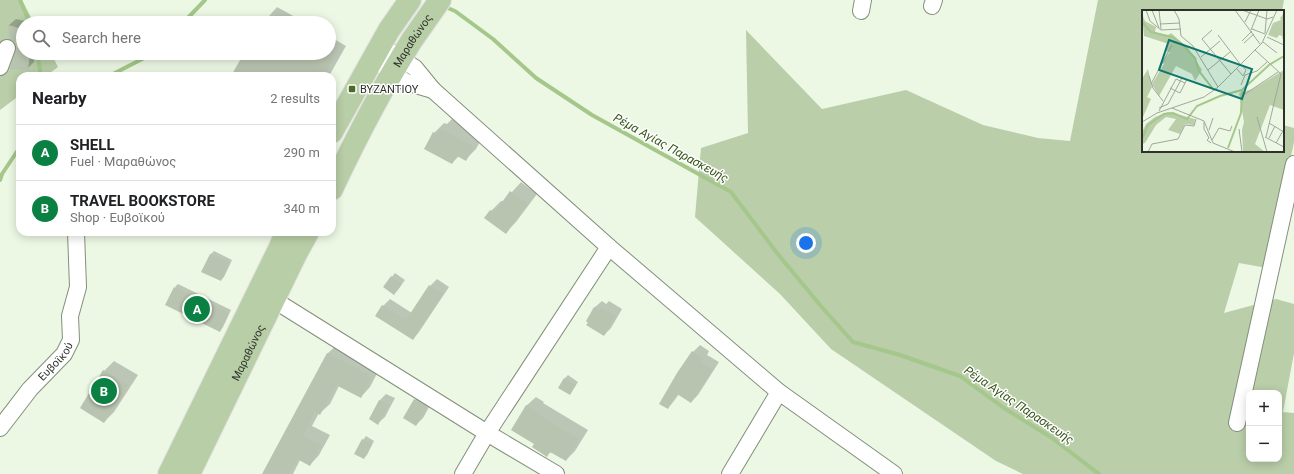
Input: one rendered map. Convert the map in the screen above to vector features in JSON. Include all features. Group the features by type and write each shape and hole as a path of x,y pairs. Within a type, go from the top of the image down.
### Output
{"main road":[{"name":"Μαραθώνος","path":"336,181 359,134 397,66 440,0"},
{"path":"336,125 376,52 406,6"},
{"name":"Μαραθώνος","path":"169,474 284,236"},
{"name":"Μαραθώνος","path":"189,474 306,236"}],"street":[{"path":"0,67 7,48"},
{"path":"376,52 397,66 415,68 433,90 609,248 779,392 894,474"},
{"path":"1237,424 1294,164"},
{"name":"Ευβοϊκού","path":"0,428 30,389 64,354 71,340 70,316 78,287 76,236"},
{"path":"463,474 487,433 609,248"},
{"path":"274,300 487,433 556,474"},
{"path":"730,474 779,392"}],"green space":[{"path":"0,0 22,0 30,16 16,16 16,60 54,60 58,67 51,72 16,72 16,98 0,110"},
{"path":"1098,0 1284,0 1282,10 1142,10 1142,152 1284,152 1284,125 1294,128 1294,142 1267,268 1239,263 1224,313 1276,299 1294,304 1294,353 1283,412 1294,413 1294,474 1023,474 996,461 831,349 780,294 695,217 701,148 748,133 746,30 822,109 906,90 983,125 1038,138 1070,141"}],"building":[{"path":"8,25 16,27 16,42 10,39"},
{"path":"16,48 16,60 29,60 28,70 10,69"},
{"path":"240,60 333,60 326,72 233,72"},
{"path":"441,129 474,147 466,161 457,156 452,164 424,149 433,132 437,134"},
{"path":"510,191 528,204 506,234 484,218 490,210 495,212"},
{"path":"210,254 230,263 221,281 201,272"},
{"path":"391,276 402,284 394,295 383,287"},
{"path":"429,285 443,294 413,340 375,316 382,305 406,320"},
{"path":"174,287 229,313 220,332 165,305"},
{"path":"594,307 599,310 601,308 616,316 604,336 586,325 588,323 586,321"},
{"path":"692,351 703,359 701,362 713,369 691,403 677,394 668,409 659,404"},
{"path":"327,353 372,376 361,398 336,385 320,415 315,412 303,436 321,445 310,466 297,459 289,474 262,474"},
{"path":"103,370 128,385 104,423 80,408"},
{"path":"564,378 576,385 570,395 558,388"},
{"path":"414,399 427,407 416,426 403,418"},
{"path":"379,400 389,405 378,425 369,419"},
{"path":"526,405 579,439 566,461 550,452 547,457 532,447 534,444 511,430"},
{"path":"362,439 372,444 364,459 354,454"}],"waterway":[{"path":"20,0 27,16"},
{"path":"190,16 205,0"},
{"name":"Ρέμα Αγίας Παρασκευής","path":"443,6 455,11 493,39 536,78 592,115 731,192 777,253 853,342 900,355 960,376 1004,408 1052,438 1099,474"},
{"path":"38,60 40,72"},
{"path":"117,72 140,60"},
{"path":"0,180 2,174 16,153"}],"place":[{"name":"ΒΥΖΑΝΤΙΟΥ","path":"352,89"},
{"name":"SHELL","path":"197,309"},
{"name":"TRAVEL BOOKSTORE","path":"104,391"}]}
